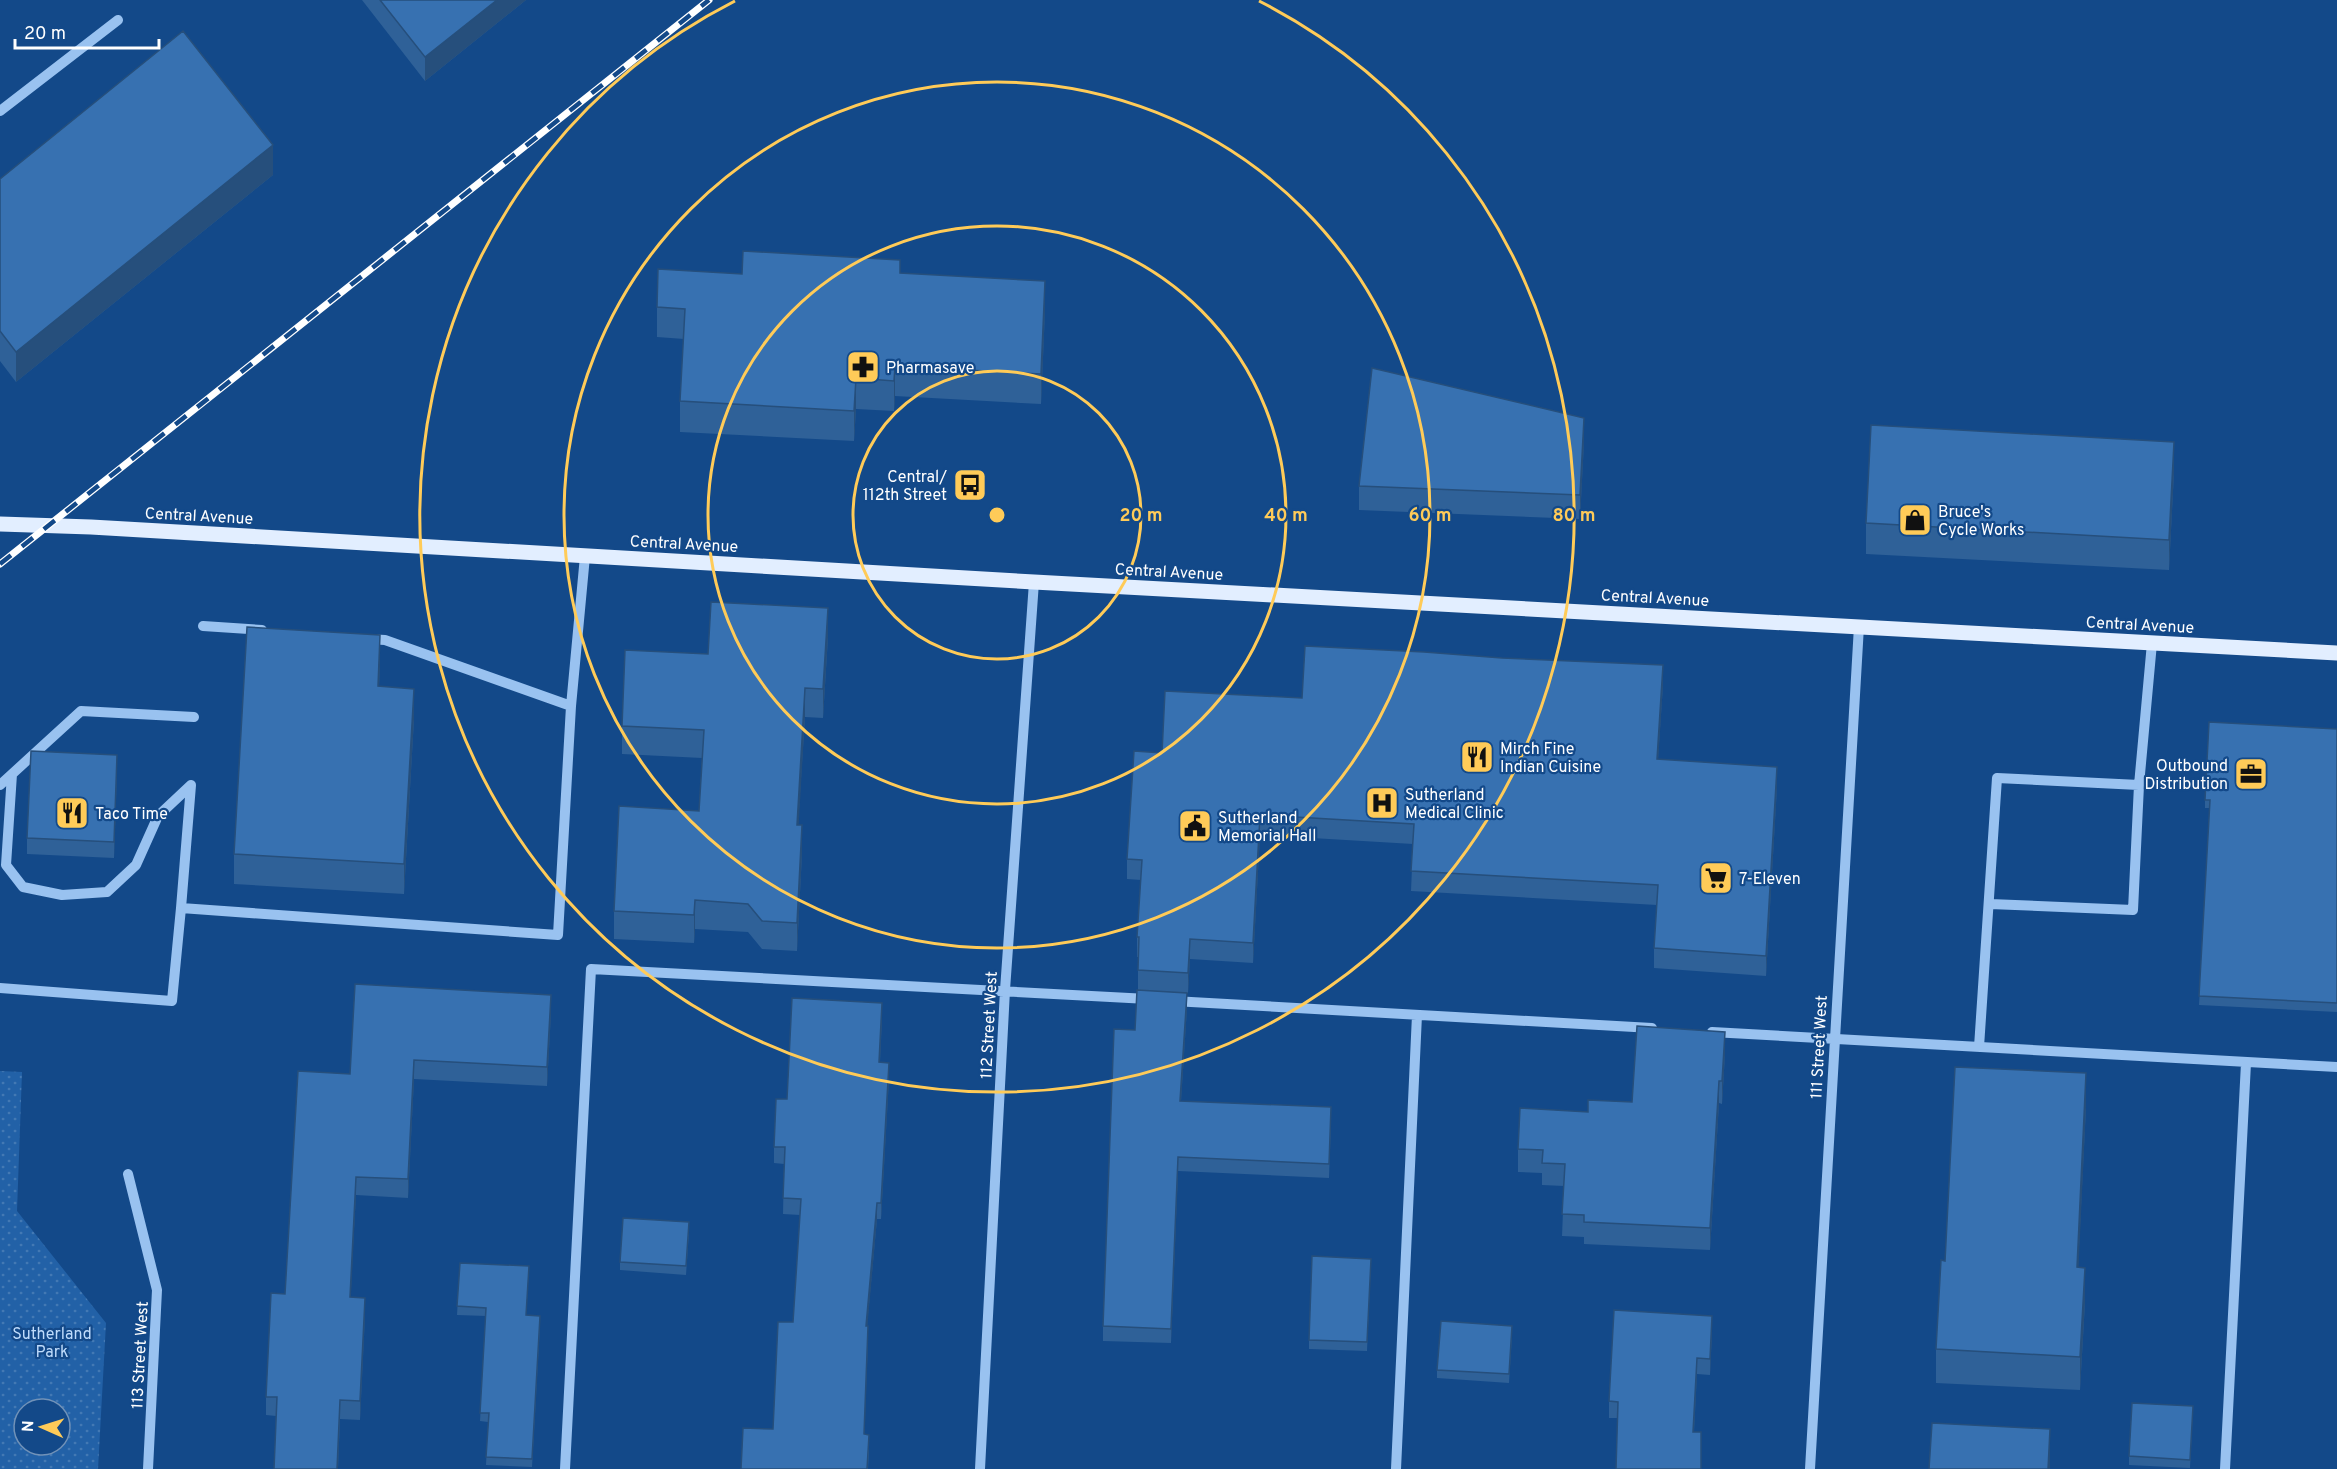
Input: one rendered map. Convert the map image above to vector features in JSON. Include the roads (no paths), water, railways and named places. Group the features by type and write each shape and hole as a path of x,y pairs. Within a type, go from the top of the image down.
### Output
{"main road":[{"name":"Central Avenue","path":"0,524 2337,653"}],"street":[{"path":"0,111 118,20"},
{"path":"181,908 558,935 571,706 585,556"},
{"name":"112 Street West","path":"980,1469 1005,990 1034,582"},
{"path":"203,626 271,631"},
{"name":"111 Street West","path":"1810,1469 1859,626"},
{"path":"351,638 385,640 571,706"},
{"path":"1990,904 2133,910 2139,784 2152,643"},
{"path":"0,785 81,711 194,717"},
{"path":"0,988 172,1001 191,785 158,816 136,865 107,892 62,895 23,887 6,865 12,774"},
{"path":"1979,1047 1997,778 2139,784"},
{"path":"565,1469 591,969 1154,1000"},
{"path":"1166,1000 1668,1029"},
{"path":"1396,1469 1417,1015"},
{"path":"1704,1031 2337,1067"},
{"path":"2225,1469 2246,1063"},
{"name":"113 Street West","path":"128,1174 157,1290 148,1469"}],"railway":[{"path":"0,564 709,0"}],"place":[{"name":"Pharmasave","path":"863,367"},
{"name":"Central/ 112th Street","path":"970,485"},
{"name":"Bruce's Cycle Works","path":"1915,520"},
{"name":"Mirch Fine Indian Cuisine","path":"1477,757"},
{"name":"Outbound Distribution","path":"2251,774"},
{"name":"Sutherland Medical Clinic","path":"1382,803"},
{"name":"Taco Time","path":"72,813"},
{"name":"Sutherland Memorial Hall","path":"1195,826"},
{"name":"7-Eleven","path":"1716,878"}],"park label":[{"name":"Sutherland Park","path":"52,1342"}]}
